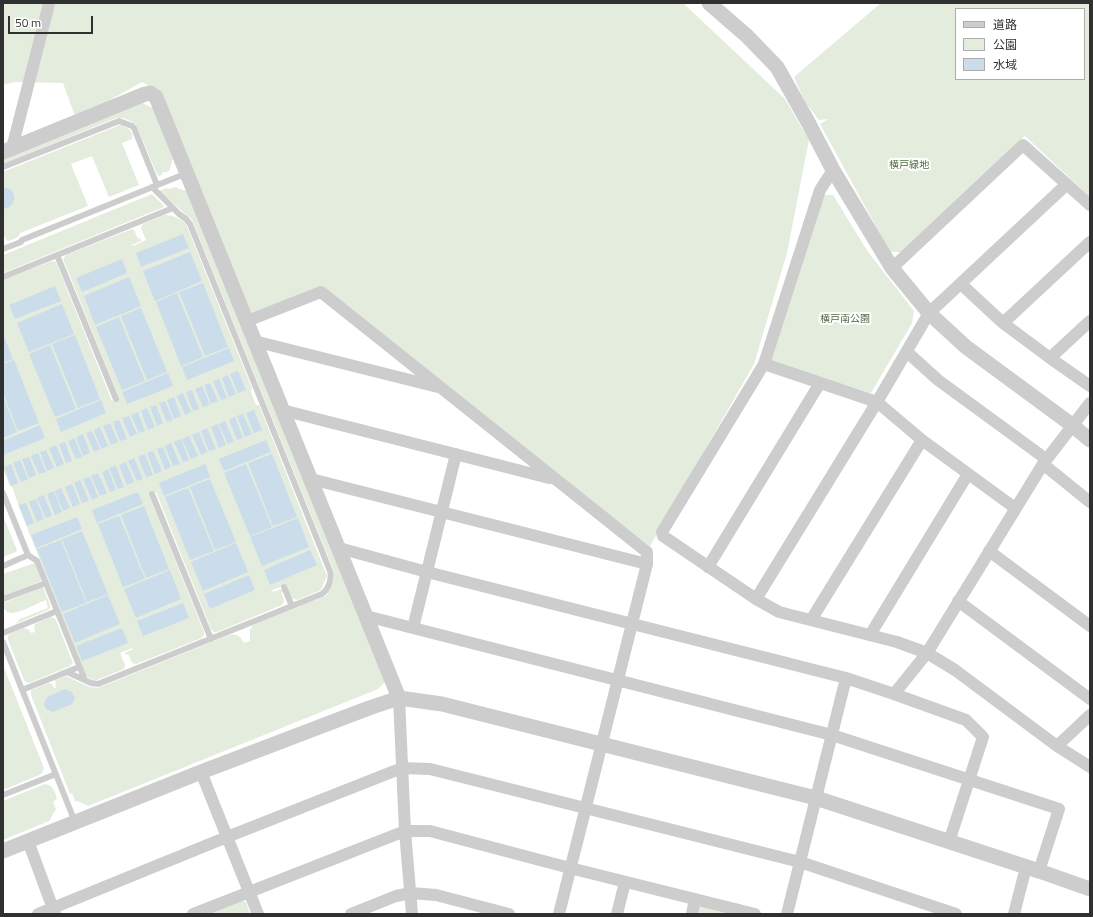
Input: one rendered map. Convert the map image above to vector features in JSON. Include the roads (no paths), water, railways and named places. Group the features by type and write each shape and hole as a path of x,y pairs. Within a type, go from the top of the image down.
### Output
{"street":[{"path":"8,150 48,8 48,3"},
{"path":"709,3 747,36 777,67 833,170 892,268 929,313 966,347 1090,440"},
{"path":"8,150 144,94 150,93 156,97 399,698 402,768 412,914"},
{"path":"892,268 1023,145 1090,205"},
{"path":"833,170 820,190 764,364 662,532 662,536 756,599 779,612 897,642 927,653 955,670 1057,746 1090,767"},
{"path":"756,599 877,402 929,313 1067,184"},
{"path":"1003,323 1090,242"},
{"path":"961,284 1003,323 1090,386"},
{"path":"247,321 321,292 647,552 648,564 559,914"},
{"path":"1050,358 1090,321"},
{"path":"254,341 442,389"},
{"path":"907,352 938,380 1044,461 1090,502"},
{"path":"764,364 877,402 922,440 1015,508"},
{"path":"708,567 820,383"},
{"path":"894,694 927,653 1044,461 1090,403"},
{"path":"282,410 554,479"},
{"path":"811,620 922,440"},
{"path":"413,628 456,454"},
{"path":"870,636 968,474"},
{"path":"311,479 648,564"},
{"path":"339,548 427,572 846,678 966,720 983,736 949,842"},
{"path":"989,551 1090,626"},
{"path":"958,601 1090,699"},
{"path":"366,616 832,735 1059,809 1014,914"},
{"path":"786,914 846,678"},
{"path":"3,851 201,772 368,708 399,698 442,704 816,798 1090,889"},
{"path":"1057,746 1090,715"},
{"path":"38,914 54,911 227,837 402,768 430,769 800,862 956,914"},
{"path":"201,772 258,914"},
{"path":"193,914 406,830 430,831 570,868 755,914"},
{"path":"28,841 54,911"},
{"path":"617,914 625,882"},
{"path":"351,914 396,896 410,893 436,895 509,914"},
{"path":"692,914 695,899"}],"lane":[{"path":"3,167 119,121 134,128 154,186 173,208 190,224 330,571 331,578 325,592 98,684 91,683 67,672"},
{"path":"3,249 187,173"},
{"path":"3,277 173,208"},
{"path":"57,255 116,399"},
{"path":"3,493 28,555 37,561 85,680"},
{"path":"152,494 212,638"},
{"path":"3,566 28,555"},
{"path":"3,599 46,583"},
{"path":"284,587 292,606"},
{"path":"3,633 57,611"},
{"path":"3,642 75,822"},
{"path":"22,690 79,667"},
{"path":"3,795 56,774"}],"water":[{"path":"3,187 8,188 14,194 14,201 8,208 3,209"},
{"path":"183,234 189,248 141,267 136,253"},
{"path":"190,252 202,281 155,301 143,271"},
{"path":"122,259 127,273 82,292 76,278"},
{"path":"129,277 141,306 95,325 84,296"},
{"path":"203,283 228,347 205,356 179,292"},
{"path":"55,286 61,301 15,319 9,305"},
{"path":"177,293 203,357 181,366 156,302"},
{"path":"62,304 74,334 29,352 17,323"},
{"path":"141,308 167,372 147,380 121,316"},
{"path":"119,317 145,381 122,390 96,327"},
{"path":"3,334 13,359 3,363"},
{"path":"75,335 100,399 78,408 52,344"},
{"path":"50,345 76,409 55,417 29,354"},
{"path":"229,348 234,361 187,380 182,367"},
{"path":"14,360 39,423 18,431 3,393 3,364"},
{"path":"238,371 246,390 238,393 230,374"},
{"path":"168,373 173,386 127,404 122,392"},
{"path":"228,375 236,394 229,397 222,378"},
{"path":"219,379 227,398 221,400 213,381"},
{"path":"210,383 218,401 211,404 204,385"},
{"path":"202,386 210,405 203,407 195,389"},
{"path":"192,390 199,409 193,411 186,392"},
{"path":"183,393 191,412 185,415 177,396"},
{"path":"3,397 17,432 3,438"},
{"path":"174,397 181,416 174,419 167,400"},
{"path":"101,400 106,413 61,432 56,419"},
{"path":"165,401 173,420 167,422 159,403"},
{"path":"156,405 163,423 157,426 150,407"},
{"path":"147,408 155,427 148,430 141,411"},
{"path":"254,410 262,430 254,433 246,413"},
{"path":"138,412 145,431 139,433 131,415"},
{"path":"243,414 252,434 245,437 237,416"},
{"path":"129,416 137,434 130,437 122,418"},
{"path":"235,417 243,438 237,440 229,420"},
{"path":"119,420 127,439 120,441 113,422"},
{"path":"225,421 234,442 228,444 219,424"},
{"path":"110,423 118,442 111,445 103,426"},
{"path":"218,424 226,445 219,448 211,427"},
{"path":"40,425 45,438 3,455 3,441"},
{"path":"100,427 108,446 101,449 94,430"},
{"path":"207,428 216,449 209,451 201,431"},
{"path":"92,431 100,449 94,452 86,433"},
{"path":"199,432 207,452 201,455 192,435"},
{"path":"83,434 90,453 83,456 76,437"},
{"path":"189,436 198,456 191,459 182,439"},
{"path":"74,438 82,457 76,459 68,441"},
{"path":"181,439 189,460 183,462 174,442"},
{"path":"266,440 271,452 224,471 219,459"},
{"path":"65,442 72,461 66,463 59,444"},
{"path":"171,443 180,464 173,466 165,446"},
{"path":"56,445 64,464 57,467 49,448"},
{"path":"163,447 171,467 165,470 157,449"},
{"path":"46,450 54,468 47,471 40,452"},
{"path":"153,451 162,471 155,474 147,453"},
{"path":"38,453 46,472 39,474 31,456"},
{"path":"145,454 153,475 146,477 138,457"},
{"path":"272,454 297,517 273,526 248,463"},
{"path":"29,457 36,475 29,478 22,459"},
{"path":"134,458 143,479 137,481 128,461"},
{"path":"20,460 28,479 21,482 13,463"},
{"path":"126,462 134,482 127,485 119,465"},
{"path":"11,464 18,483 11,486 4,467"},
{"path":"205,464 210,477 164,496 159,483"},
{"path":"246,464 272,527 250,536 224,473"},
{"path":"116,466 124,487 118,489 109,468"},
{"path":"108,469 116,490 110,492 102,472"},
{"path":"98,473 107,493 100,496 91,476"},
{"path":"90,477 98,497 92,500 83,479"},
{"path":"210,479 236,542 215,550 190,487"},
{"path":"80,480 89,501 82,503 74,483"},
{"path":"72,484 80,504 73,507 65,487"},
{"path":"61,488 70,508 63,511 55,491"},
{"path":"188,488 214,551 190,560 165,497"},
{"path":"54,491 62,512 55,515 47,494"},
{"path":"138,492 143,504 97,523 92,510"},
{"path":"44,495 52,516 46,518 37,498"},
{"path":"36,499 44,519 37,522 29,502"},
{"path":"26,503 34,523 27,526 19,505"},
{"path":"144,506 169,569 146,578 121,515"},
{"path":"119,516 145,579 123,587 98,524"},
{"path":"77,517 82,529 36,548 31,535"},
{"path":"298,518 309,547 262,566 250,537"},
{"path":"82,531 108,594 87,602 62,539"},
{"path":"61,540 86,603 62,612 37,549"},
{"path":"236,543 248,572 203,591 191,562"},
{"path":"310,550 317,565 270,585 264,570"},
{"path":"170,570 181,599 136,618 124,589"},
{"path":"249,575 255,590 210,609 204,594"},
{"path":"108,595 120,624 75,643 63,614"},
{"path":"183,603 189,618 143,636 137,621"},
{"path":"122,628 128,643 82,661 76,646"},
{"path":"65,689 72,692 75,698 72,704 53,712 46,709 44,704 47,697"}],"park label":[{"name":"横戸緑地","path":"909,166"},
{"name":"横戸南公園","path":"845,320"}]}
